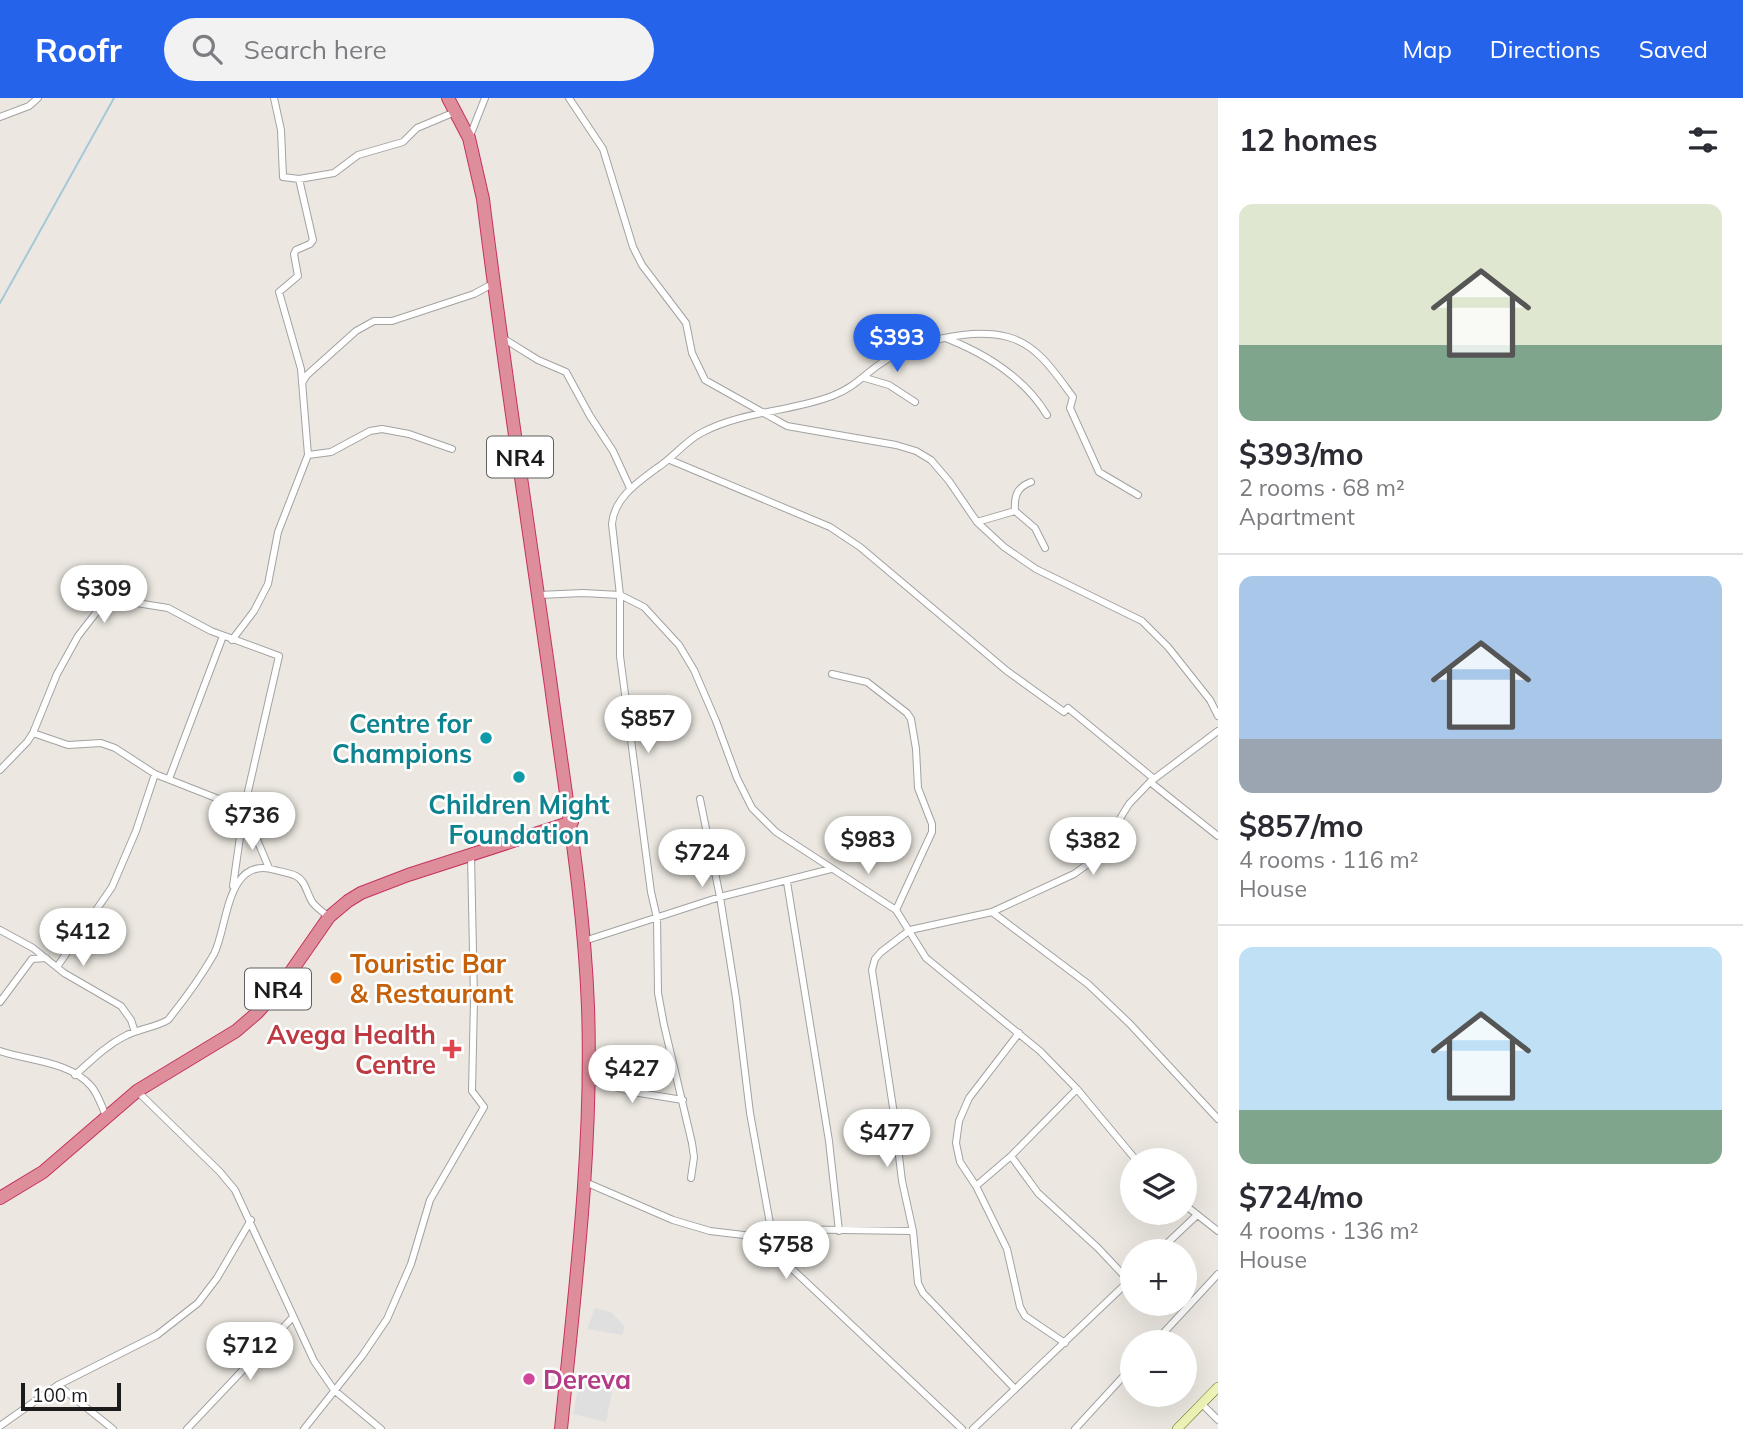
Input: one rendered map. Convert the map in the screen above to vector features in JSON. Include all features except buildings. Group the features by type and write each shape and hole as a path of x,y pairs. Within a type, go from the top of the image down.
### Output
{"highway":[{"name":"NR4","path":"448,98 469,138 483,199 572,822 584,942 589,1080 583,1182 561,1429"},
{"name":"NR4","path":"0,1198 43,1172 138,1091 236,1031 257,1013 281,986 329,917 361,892 572,822"}],"street":[{"path":"0,117 29,106 38,98"},
{"path":"274,98 281,130 283,177 299,179 334,173 358,155 403,142 417,128 456,112"},
{"path":"469,138 485,98"},
{"path":"569,98 603,149 633,247 642,265 686,323 692,353 705,380 797,429 886,443 916,451 931,460 949,481 976,522 1004,547 1036,569 1142,621 1168,647 1210,700 1218,716"},
{"path":"232,640 254,611 268,584 278,532 308,455 301,369 279,292 298,276 294,254 296,250 313,240 299,179"},
{"path":"301,384 307,375 356,331 374,321 392,321 474,294 494,283"},
{"path":"691,1178 694,1157 658,993 657,918 651,891 620,656 620,595 613,516 630,488 670,460 701,432 762,412 830,397 865,378 878,365 894,355 946,338 987,334 1026,344 1045,360 1073,397 1070,408 1099,472 1138,495"},
{"path":"501,337 538,360 566,372 613,451 630,488"},
{"path":"946,338 997,364 1036,398 1047,415"},
{"path":"865,378 889,385 915,401"},
{"path":"782,423 790,407"},
{"path":"308,455 331,452 370,432 382,429 410,434 452,449"},
{"path":"670,460 830,527 860,547 1007,671 1065,712 1068,708 1153,778 1150,782"},
{"path":"1015,511 1016,493 1023,485 1031,482"},
{"path":"976,522 1015,511"},
{"path":"1015,511 1035,528 1045,548"},
{"path":"538,595 620,595 644,607 679,645 694,670 737,778 752,808 776,832 895,910 926,958 1019,1032 1077,1089 1126,1148"},
{"path":"0,770 33,733 45,699 78,636 99,609 108,603 118,600 168,608 232,640 275,654 279,660 244,808 232,892 219,943 168,1020 159,1026 135,1032 104,1049 75,1075"},
{"path":"169,779 223,636"},
{"path":"832,674 867,681 902,708 911,719 918,788 932,824 932,832 895,910"},
{"path":"1015,1390 923,1293 918,1283 913,1231 902,1181 872,970 875,959 910,930 992,912 1073,874 1095,859 1129,804 1150,782 1218,732"},
{"path":"33,733 68,744 101,743 115,748 155,774 244,808 269,868"},
{"path":"57,967 112,887 136,831 155,774"},
{"path":"1150,782 1218,836"},
{"path":"700,799 720,897 772,1250"},
{"path":"304,1429 387,1319 411,1264 430,1200 484,1107 472,1091 474,1000 471,855"},
{"path":"232,892 246,874 269,868 301,880 314,903 329,917"},
{"path":"584,942 720,897 831,869"},
{"path":"787,882 829,1141 839,1231"},
{"path":"992,912 1088,984 1130,1024 1218,1119"},
{"path":"0,930 33,948 57,967 121,1006 131,1020 135,1032"},
{"path":"0,1002 32,959 46,958"},
{"path":"1019,1032 969,1098 959,1121 956,1143 960,1162 976,1186 1007,1249 1020,1307 1025,1316 1065,1343"},
{"path":"0,1051 47,1062 75,1075 92,1087 106,1116"},
{"path":"589,1080 633,1092 683,1100"},
{"path":"976,1186 1011,1156 1077,1089"},
{"path":"138,1091 235,1190 314,1361 334,1390 377,1428"},
{"path":"1011,1156 1038,1193 1120,1269"},
{"path":"583,1182 673,1220 710,1231 752,1236 771,1229 913,1231"},
{"path":"1197,1215 1218,1231"},
{"path":"0,1426 58,1385 157,1335 198,1303 217,1278 251,1220"},
{"path":"1172,1239 1186,1225"},
{"path":"752,1236 772,1250 962,1429"},
{"path":"1166,1330 1218,1274"},
{"path":"973,1429 1120,1289"},
{"path":"187,1429 293,1317"},
{"path":"1075,1429 1120,1380"},
{"path":"58,1385 113,1429"},
{"path":"1177,1429 1218,1387"},
{"path":"1202,1404 1218,1420"}],"shaded area":[{"path":"595,1308 611,1312 625,1327 622,1335 587,1329"},
{"path":"591,1377 614,1381 606,1422 573,1414 580,1379 589,1381"}],"waterway":[{"path":"0,303 114,98"}],"place":[{"name":"Centre for Champions","path":"486,738"},
{"name":"Children Might Foundation","path":"519,777"},
{"name":"Touristic Bar & Restaurant","path":"336,978"},
{"name":"Avega Health Centre","path":"452,1049"},
{"name":"Dereva","path":"529,1379"}]}
